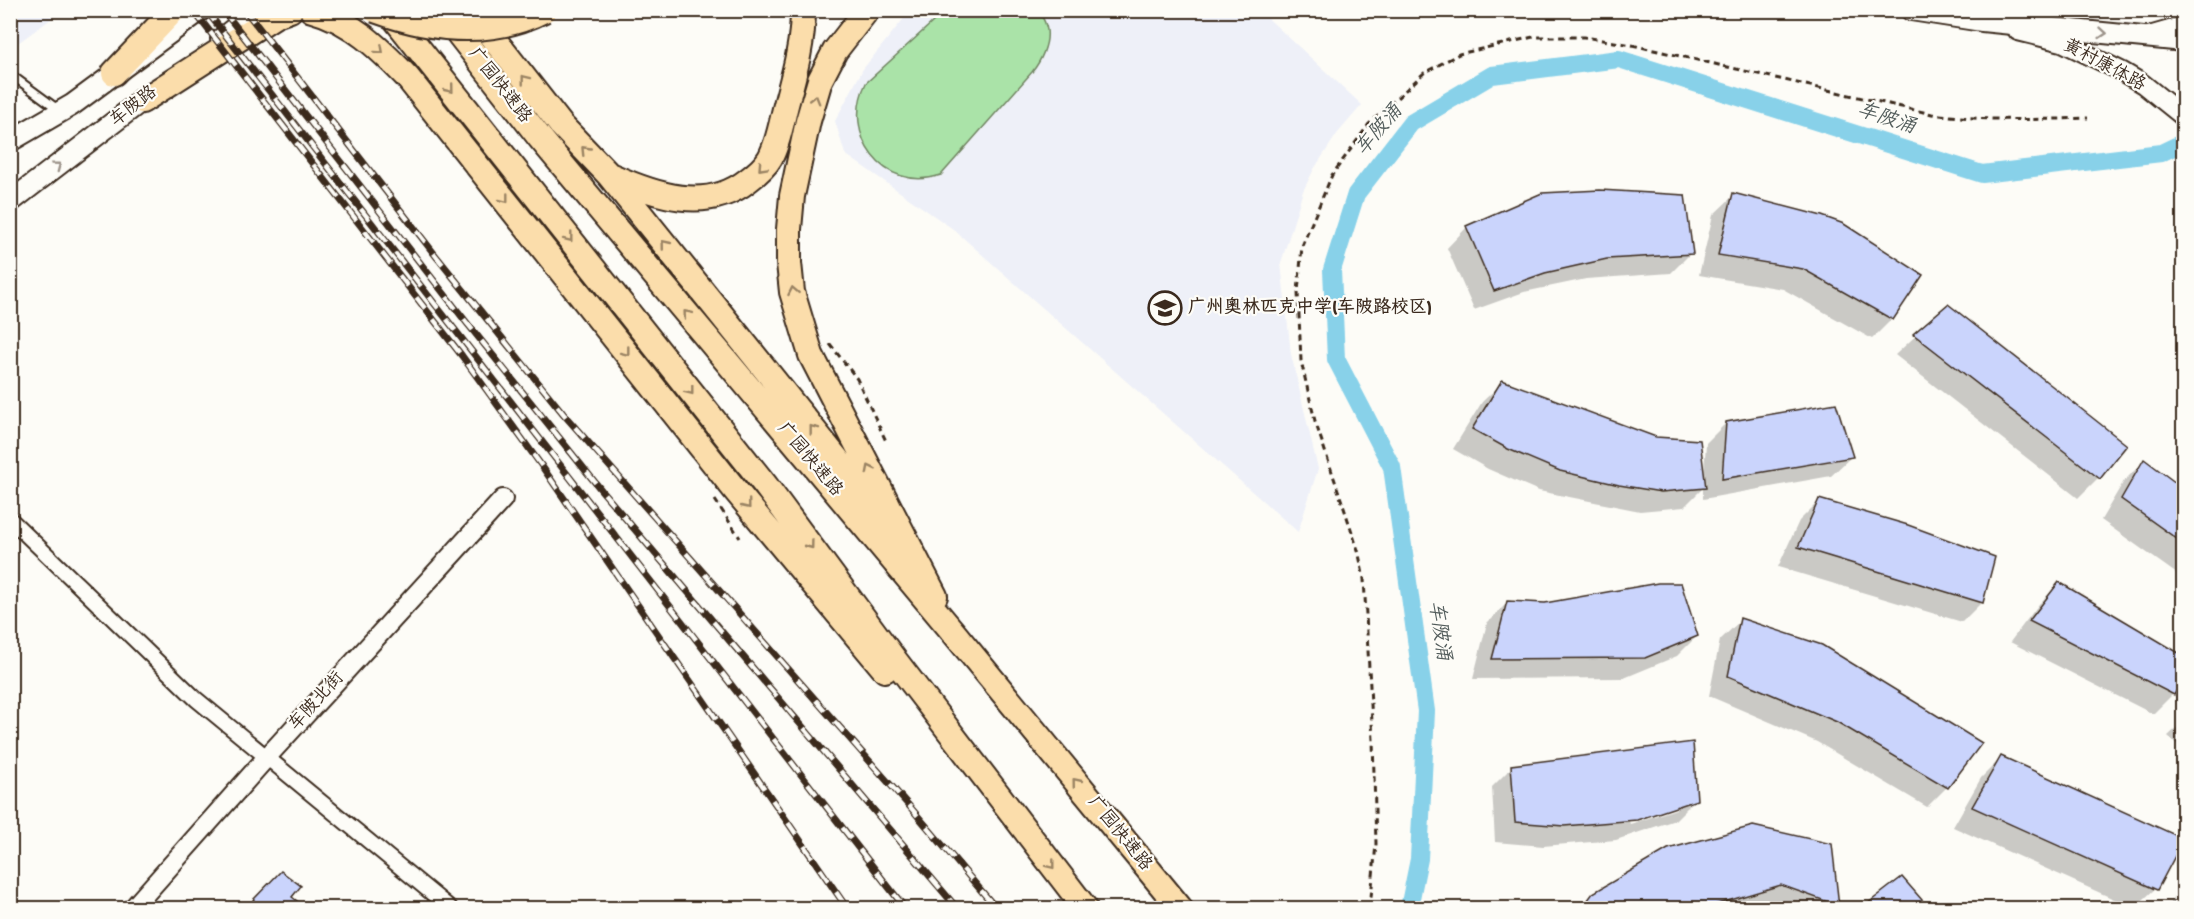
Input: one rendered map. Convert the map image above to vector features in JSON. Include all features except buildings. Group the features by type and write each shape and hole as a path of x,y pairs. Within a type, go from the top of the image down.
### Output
{"highway":[{"path":"114,73 174,10"},
{"path":"142,101 276,15 290,10"},
{"path":"312,10 332,17 356,30"},
{"path":"328,10 379,48 407,76 735,490 847,626 1017,821"},
{"path":"375,10 407,22 445,28 472,29 508,22 544,10"},
{"path":"388,10 766,486 1085,909"},
{"name":"广园快速路","path":"440,10 540,138 954,633 1180,909"},
{"path":"471,10 561,125 609,175 837,459 954,633"},
{"path":"609,175 660,195 692,200 714,197 738,188 754,176 770,159 778,135 799,53 803,10"},
{"path":"867,10 835,51 820,80 808,121 792,196 789,263 792,292 811,355 954,633"}],"main road":[{"path":"10,141 61,111 201,10"},
{"name":"车陂路","path":"10,202 257,10"},
{"path":"1911,10 1982,21 2184,41"}],"street":[{"name":"黄村康体路","path":"1982,21 2062,42 2143,84 2184,117"},
{"path":"2144,37 2184,26"},
{"name":"车陂北街","path":"133,909 267,757 503,499"},
{"path":"10,519 196,699 450,909"}],"lane":[{"path":"10,74 61,111"}],"path":[{"path":"1370,909 1376,844 1364,579 1358,550 1312,411 1301,361 1298,292 1302,246 1332,175 1369,124 1424,73 1459,54 1533,37 1584,38 1632,45 1932,114 1980,120 2088,118"},
{"path":"825,339 857,379 886,441"},
{"path":"710,492 740,538"}],"shaded area":[{"path":"11,10 62,10 62,11 11,48"},
{"name":"广州奥林匹克中学(车陂路校区)","path":"910,11 1260,11 1362,105 1337,134 1314,169 1303,191 1281,263 1291,354 1318,469 1298,532 953,229 845,154 835,121 863,69"}],"green space":[{"path":"945,11 1039,11 1047,30 1046,47 1032,72 941,175 920,179 901,176 885,168 872,155 863,140 859,122 860,102 866,83"}],"waterway":[{"name":"车陂涌","path":"1409,908 1419,859 1426,711 1392,467 1336,359 1332,270 1356,194 1411,123 1492,75 1619,59 1982,174 2161,153 2184,142"}],"railway":[{"path":"193,10 462,356 541,465 847,908"},
{"path":"206,10 905,908"},
{"path":"223,10 467,323 602,491 957,908"},
{"path":"245,10 436,256 566,417 911,808 996,908"}],"place":[{"name":"广州奥林匹克中学(车陂路校区)","path":"1165,308"}]}
